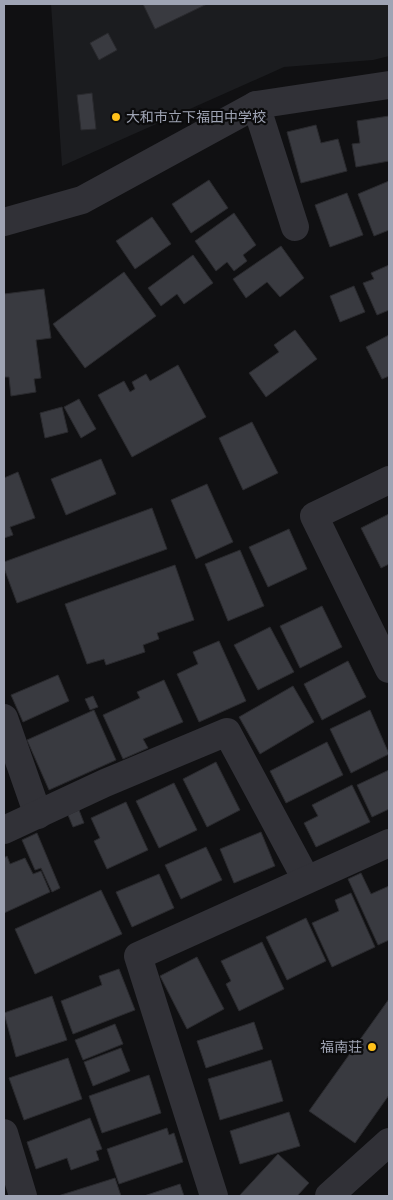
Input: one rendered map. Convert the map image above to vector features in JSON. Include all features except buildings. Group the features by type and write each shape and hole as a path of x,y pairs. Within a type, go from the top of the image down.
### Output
{"street":[{"path":"4,222 82,200 256,105 389,85"},
{"path":"256,105 295,227"},
{"path":"389,480 314,516 389,669"},
{"path":"4,718 38,815"},
{"path":"4,830 105,783 227,732 306,879"},
{"path":"214,1196 138,956 389,843"},
{"path":"4,1133 23,1196"},
{"path":"330,1196 389,1142"}],"shaded area":[{"name":"大和市立下福田中学校","path":"51,4 389,4 389,56 373,60 284,67 62,166"}],"place":[{"name":"大和市立下福田中学校","path":"116,117"},
{"name":"福南荘","path":"372,1047"}]}
